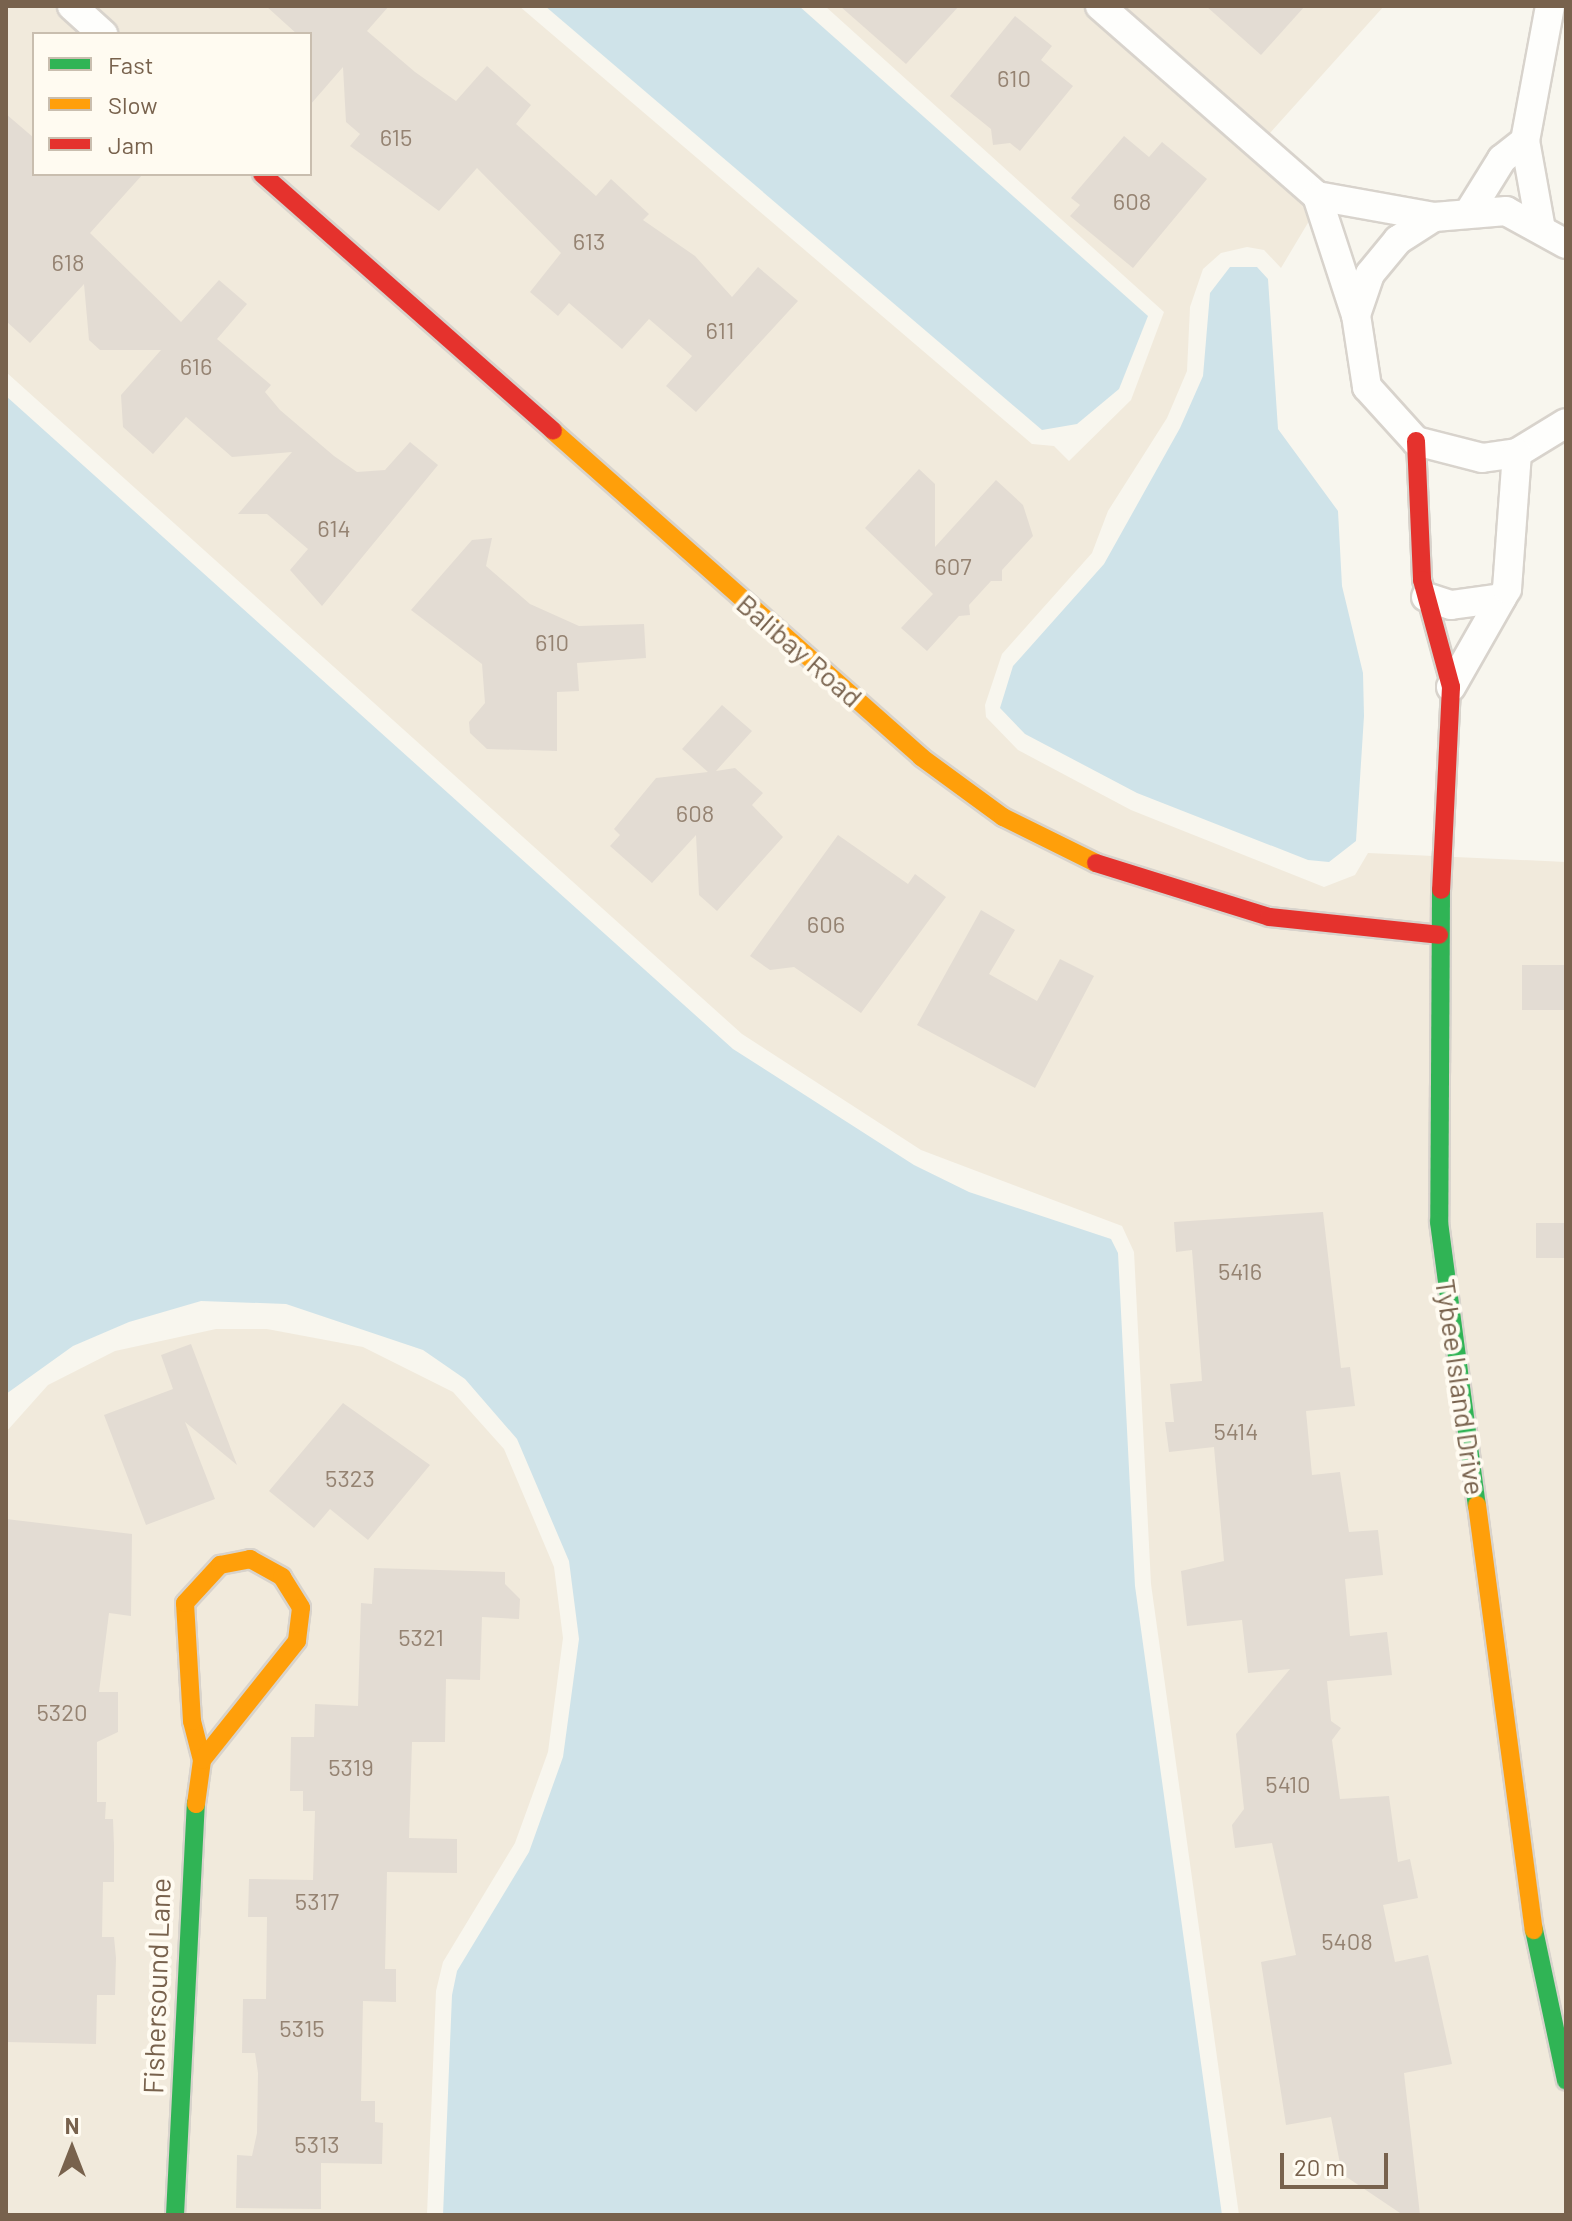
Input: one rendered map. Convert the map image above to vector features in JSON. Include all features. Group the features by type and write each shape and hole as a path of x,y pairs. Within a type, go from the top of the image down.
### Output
{"street":[{"path":"72,6 101,32"},
{"path":"1100,6 1317,196 1356,315 1367,387 1387,417 1416,441 1448,454 1517,453 1564,428"},
{"path":"1540,224 1525,141 1550,6"},
{"path":"1471,209 1502,159 1525,141"},
{"name":"Balibay Road","path":"264,176 921,757 1003,817 1058,848 1178,894 1269,917 1439,935"},
{"path":"1317,196 1434,217"},
{"path":"1356,315 1370,274 1398,240 1434,217 1471,209 1540,224 1566,244"},
{"name":"Tybee Island Drive","path":"1416,441 1426,597 1451,687 1439,935 1439,1222 1541,1986 1566,2081"},
{"name":"Tybee Island Drive","path":"1451,687 1502,598 1517,453"},
{"path":"1426,597 1451,605 1502,598"},
{"name":"Fishersound Lane","path":"175,2215 188,1861 202,1760 192,1721 185,1603 220,1565 250,1559 282,1577 301,1608 297,1641 202,1760"}],"shaded area":[{"path":"6,6 519,6 1032,444 1054,446 1069,461 1131,400 1164,312 825,6 1384,6 1261,143 1324,196 1281,268 1264,250 1247,247 1221,253 1203,269 1190,307 1187,371 1167,418 1108,511 1092,553 1002,654 985,705 986,717 1018,750 1131,810 1324,887 1355,875 1368,853 1566,862 1566,2215 1239,2215 1151,1584 1134,1252 1122,1226 921,1150 742,1034 6,372"},
{"path":"545,6 799,6 1148,316 1119,389 1077,424 1042,430"},
{"path":"1230,267 1257,267 1268,279 1278,429 1338,511 1342,586 1363,673 1364,716 1356,841 1329,862 1308,860 1137,793 1025,734 1000,708 1013,666 1104,564 1180,428 1203,376 1210,293"},
{"path":"6,396 733,1049 914,1165 969,1192 1111,1239 1118,1253 1135,1586 1222,2215 443,2215 452,1995 457,1971 529,1852 563,1757 579,1639 569,1561 517,1439 465,1379 423,1350 286,1304 201,1301 129,1322 73,1346 6,1394"},
{"path":"216,1329 267,1329 363,1347 453,1392 504,1449 554,1567 563,1638 548,1752 515,1843 443,1962 436,1991 427,2215 6,2215 6,1432 48,1385 115,1351"}],"building":[{"path":"266,6 389,6 367,31 415,72 456,101 487,66 531,105 516,124 596,196 611,179 649,214 643,220 695,256 732,297 758,267 798,301 696,412 666,386 692,356 649,319 622,349 569,303 558,316 530,292 561,253 477,168 439,211 350,146 360,134 346,122 343,67 312,103 312,32 295,32"},
{"path":"840,6 959,6 906,64"},
{"path":"1206,6 1305,6 1261,55"},
{"path":"1015,16 1052,46 1041,60 1073,86 1020,151 1010,143 993,145 991,129 950,96"},
{"path":"6,114 32,136 32,176 141,176 90,233 181,322 219,280 247,304 217,339 271,385 265,392 280,410 334,456 357,472 385,470 410,442 438,465 322,606 290,570 308,549 267,514 238,514 292,452 232,457 186,417 153,454 123,427 121,395 161,350 100,350 89,340 84,284 30,343 6,321"},
{"path":"1124,136 1149,157 1162,142 1207,179 1133,268 1070,216 1080,205 1071,198"},
{"path":"919,469 935,484 935,547 996,480 1023,505 1033,536 1002,570 1002,581 991,581 969,605 970,615 959,616 927,651 901,628 933,594 865,528"},
{"path":"492,538 486,566 530,604 579,626 644,624 646,658 577,663 579,691 557,692 557,751 487,749 470,733 469,722 485,703 482,664 411,610 472,540"},
{"path":"722,705 752,731 716,771 735,768 763,793 752,805 783,837 717,911 699,895 696,835 652,883 610,846 620,835 614,829 656,778 708,772 682,749"},
{"path":"838,835 908,884 915,874 946,897 861,1013 794,967 770,970 750,956"},
{"path":"981,910 1015,930 989,974 1037,1001 1060,959 1094,976 1035,1088 917,1025"},
{"path":"1522,965 1566,965 1566,1010 1522,1010"},
{"path":"1323,1212 1341,1368 1350,1367 1355,1406 1306,1411 1312,1475 1340,1472 1349,1532 1378,1530 1383,1575 1345,1579 1350,1636 1387,1632 1392,1675 1327,1681 1331,1721 1341,1728 1332,1740 1340,1799 1389,1796 1398,1862 1410,1859 1418,1898 1383,1905 1395,1962 1428,1955 1452,2064 1404,2073 1420,2215 1403,2215 1342,2174 1331,2117 1286,2125 1261,1962 1296,1955 1272,1843 1235,1848 1232,1825 1244,1809 1236,1734 1290,1669 1248,1673 1242,1620 1187,1626 1181,1571 1224,1561 1214,1447 1169,1452 1165,1422 1174,1422 1170,1384 1202,1381 1192,1250 1176,1252 1174,1222"},
{"path":"1536,1223 1566,1223 1566,1258 1536,1258"},
{"path":"191,1344 237,1465 185,1422 215,1499 146,1525 104,1415 173,1389 161,1355"},
{"path":"343,1403 430,1465 368,1540 330,1509 314,1528 269,1491"},
{"path":"6,1519 132,1534 131,1616 109,1613 99,1692 118,1692 118,1732 97,1742 97,1802 106,1802 105,1819 113,1819 114,1846 114,1882 103,1882 102,1937 114,1937 116,1958 115,1995 97,1995 96,2044 6,2042"},
{"path":"374,1568 505,1572 505,1584 520,1599 519,1619 482,1617 480,1680 446,1679 445,1742 412,1742 409,1838 457,1839 457,1873 387,1872 385,1969 396,1969 396,2002 363,2001 361,2101 375,2101 375,2122 383,2123 382,2164 321,2163 321,2209 236,2208 237,2155 252,2156 257,2133 258,2073 255,2053 242,2053 243,1999 266,1999 267,1917 248,1917 249,1879 313,1880 315,1811 303,1811 303,1791 290,1791 291,1737 314,1737 315,1704 358,1706 361,1603 372,1604"}],"traffic: fast":[{"path":"1441,890 1439,1222 1477,1505"},
{"path":"175,2215 196,1804"},
{"path":"1534,1930 1566,2081"}],"traffic: slow":[{"path":"553,431 921,757 1003,817 1096,863"},
{"path":"1477,1505 1534,1930"},
{"path":"196,1804 202,1760 192,1721 185,1603 220,1565 250,1559 282,1577 301,1608 297,1641 202,1760"}],"traffic: jam":[{"path":"264,176 553,431"},
{"path":"1416,441 1422,580 1451,687 1441,890"},
{"path":"1096,863 1269,917 1439,935"}]}
